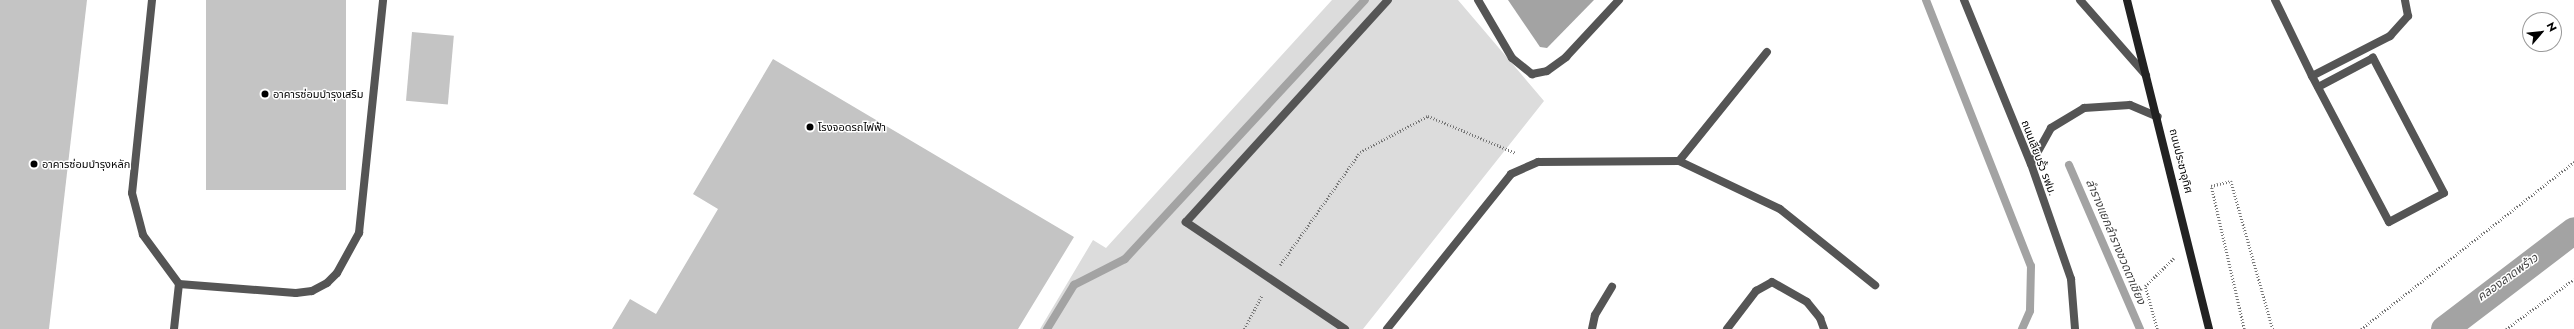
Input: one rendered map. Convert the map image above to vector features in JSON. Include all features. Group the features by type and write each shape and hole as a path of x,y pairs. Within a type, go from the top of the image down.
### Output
{"main road":[{"name":"ถนนประชาอุทิศ","path":"2126,0 2158,117 2203,297 2209,329"}],"street":[{"path":"152,0 133,205 143,235 179,284 174,329"},
{"path":"179,284 296,293 312,291 337,273 352,250 361,219 383,0"},
{"path":"1345,329 1186,222 1388,0"},
{"path":"1478,0 1512,58 1532,74 1547,71 1566,56 1619,0"},
{"name":"ถนนเลียบรั้ว รฟม.","path":"1964,0 2031,164 2071,279 2074,329"},
{"path":"2080,0 2147,76"},
{"path":"2275,0 2312,76 2389,222 2444,193 2373,58 2318,87"},
{"path":"2312,76 2390,36 2408,16 2405,0"},
{"path":"1679,161 1767,52"},
{"path":"2031,164 2051,128 2084,108 2130,105 2158,117"},
{"path":"1387,329 1511,174 1538,162 1679,161 1780,209 1875,285"},
{"path":"1727,329 1756,291 1772,282 1807,302 1820,318 1824,329"},
{"path":"1592,329 1595,315 1612,287"}],"path":[{"path":"1244,329 1270,279 1360,152 1428,116 1538,162"},
{"path":"2361,329 2574,162"},
{"path":"2244,329 2211,186 2231,181 2273,329"},
{"path":"2156,329 2145,286 2189,243"},
{"path":"2506,329 2574,279"}],"shaded area":[{"path":"1332,0 1458,0 1544,101 1363,329 1040,329 1093,240 1106,248"},
{"path":"1508,0 1594,0 1547,48 1540,47"}],"building":[{"name":"อาคารซ่อมบำรุงหลัก","path":"0,0 87,0 49,329 0,329"},
{"name":"อาคารซ่อมบำรุงเสริม","path":"206,0 346,0 346,190 206,190"},
{"path":"412,32 454,36 448,104 406,101"},
{"name":"โรงจอดรถไฟฟ้า","path":"773,59 1074,237 1018,329 612,329 630,299 656,314 718,209 693,194"}],"waterway":[{"path":"1047,329 1074,285 1125,259 1365,0"},
{"path":"1926,0 2031,266 2030,311 2022,329"},
{"name":"ลำรางแยกลำรางชวดตาเชียง","path":"2069,165 2140,329"},
{"name":"คลองลาดพร้าว","path":"2444,329 2574,230"}],"place":[{"name":"อาคารซ่อมบำรุงเสริม","path":"265,94"},
{"name":"โรงจอดรถไฟฟ้า","path":"810,127"},
{"name":"อาคารซ่อมบำรุงหลัก","path":"34,164"}]}
